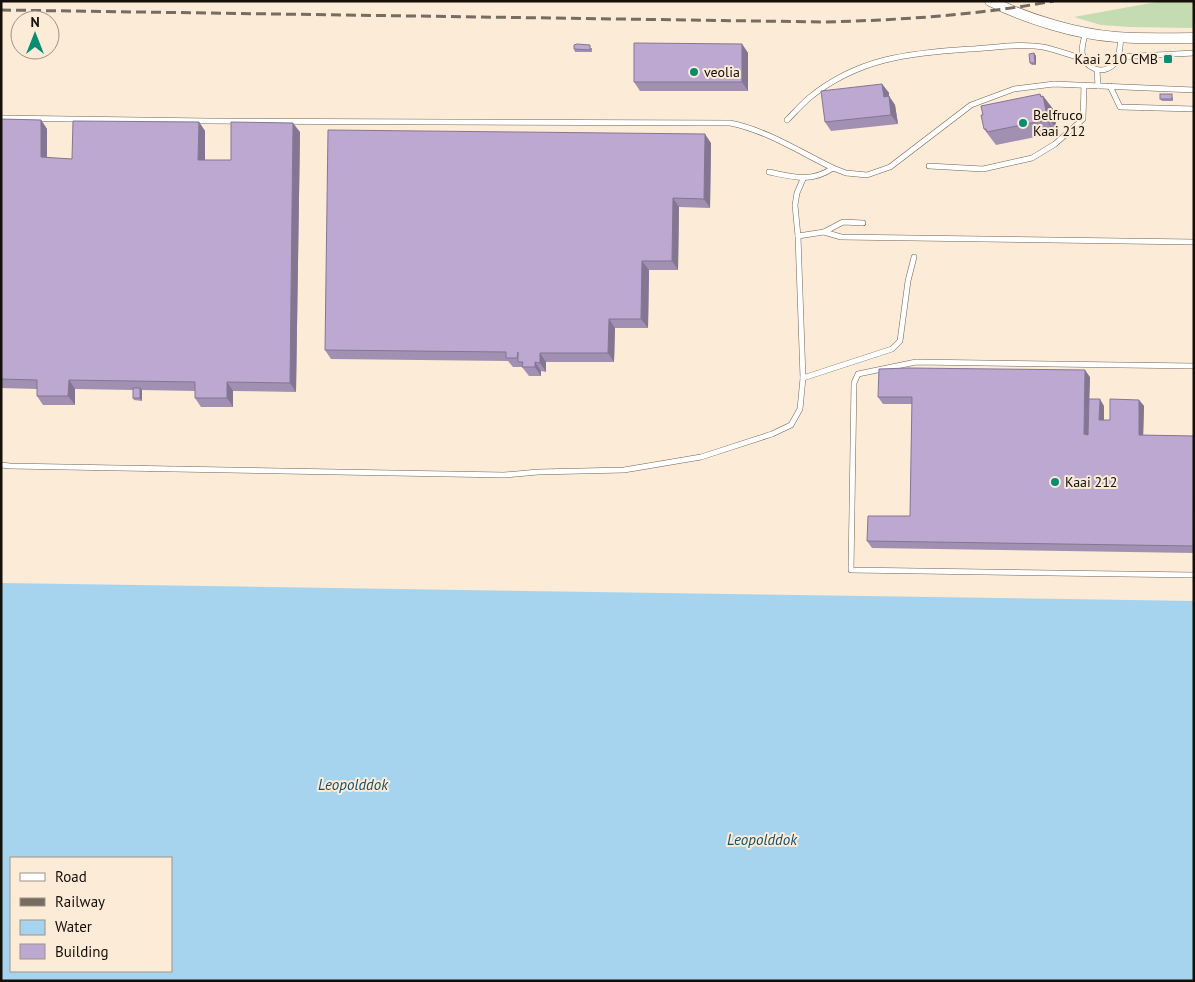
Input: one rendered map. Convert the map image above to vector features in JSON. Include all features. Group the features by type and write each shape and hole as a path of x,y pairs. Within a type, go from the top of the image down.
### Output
{"street":[{"path":"990,1 1026,16 1086,32 1121,38 1194,38"}],"lane":[{"path":"1086,32 1082,50 1083,59 1087,66 1097,70 1107,69 1115,64 1121,38"},
{"path":"787,120 807,99 831,81 862,66 890,57 934,51 1025,46 1041,47 1083,59"},
{"path":"1118,57 1194,53"},
{"path":"1097,70 1098,86"},
{"path":"1,118 208,121 730,123 760,132 846,173 867,175 890,167 971,105 1014,90 1054,84 1194,90"},
{"path":"929,166 983,169 1032,158 1055,144 1084,119 1084,85"},
{"path":"1110,86 1120,107 1194,109"},
{"path":"769,172 803,179 825,174 833,168"},
{"path":"1,465 504,475 538,472 624,470 701,457 782,430 791,425 800,409 803,378 798,236 795,205 797,193 803,179"},
{"path":"798,236 824,232 843,222 863,223"},
{"path":"824,232 841,237 1194,242"},
{"path":"803,378 892,349 900,341 908,281 914,257"},
{"path":"1194,366 916,362 858,374 854,383 851,570 1194,575"}],"green space":[{"path":"1162,1 1194,1 1194,28 1101,25 1074,17"}],"water":[{"name":"Leopolddok","path":"1,583 1194,601 1194,981 1,981"}],"building":[{"name":"veolia","path":"634,43 742,44 742,82 634,82"},
{"path":"574,45 590,45 590,50 574,49"},
{"path":"1034,53 1035,63 1030,63 1029,54"},
{"path":"882,84 884,97 889,96 891,115 825,122 821,91"},
{"path":"1040,94 1041,97 1043,96 1046,120 987,132 984,129 981,106"},
{"path":"1160,94 1172,94 1172,99 1160,99"},
{"path":"1,119 41,120 41,157 72,159 73,121 199,122 198,160 231,160 231,122 293,123 290,383 227,382 227,398 195,398 195,382 69,380 68,396 37,396 37,380 1,379"},
{"path":"328,130 705,134 704,199 673,198 672,261 642,261 641,319 609,319 608,353 540,353 540,363 535,362 535,367 522,367 523,362 518,362 518,352 517,358 506,358 506,352 325,350"},
{"name":"Kaai 212","path":"879,369 1085,370 1084,434 1088,435 1089,399 1100,399 1099,420 1110,420 1110,399 1139,400 1139,435 1194,436 1193,546 867,541 868,516 910,516 912,397 878,397"},
{"path":"133,388 140,388 140,398 133,398"}],"railway":[{"path":"1,10 825,22 940,16 1054,1"}],"place":[{"name":"Kaai 210 CMB","path":"1168,59"},
{"name":"veolia","path":"694,72"},
{"name":"Belfruco Kaai 212","path":"1023,123"},
{"name":"Kaai 212","path":"1055,482"}]}
